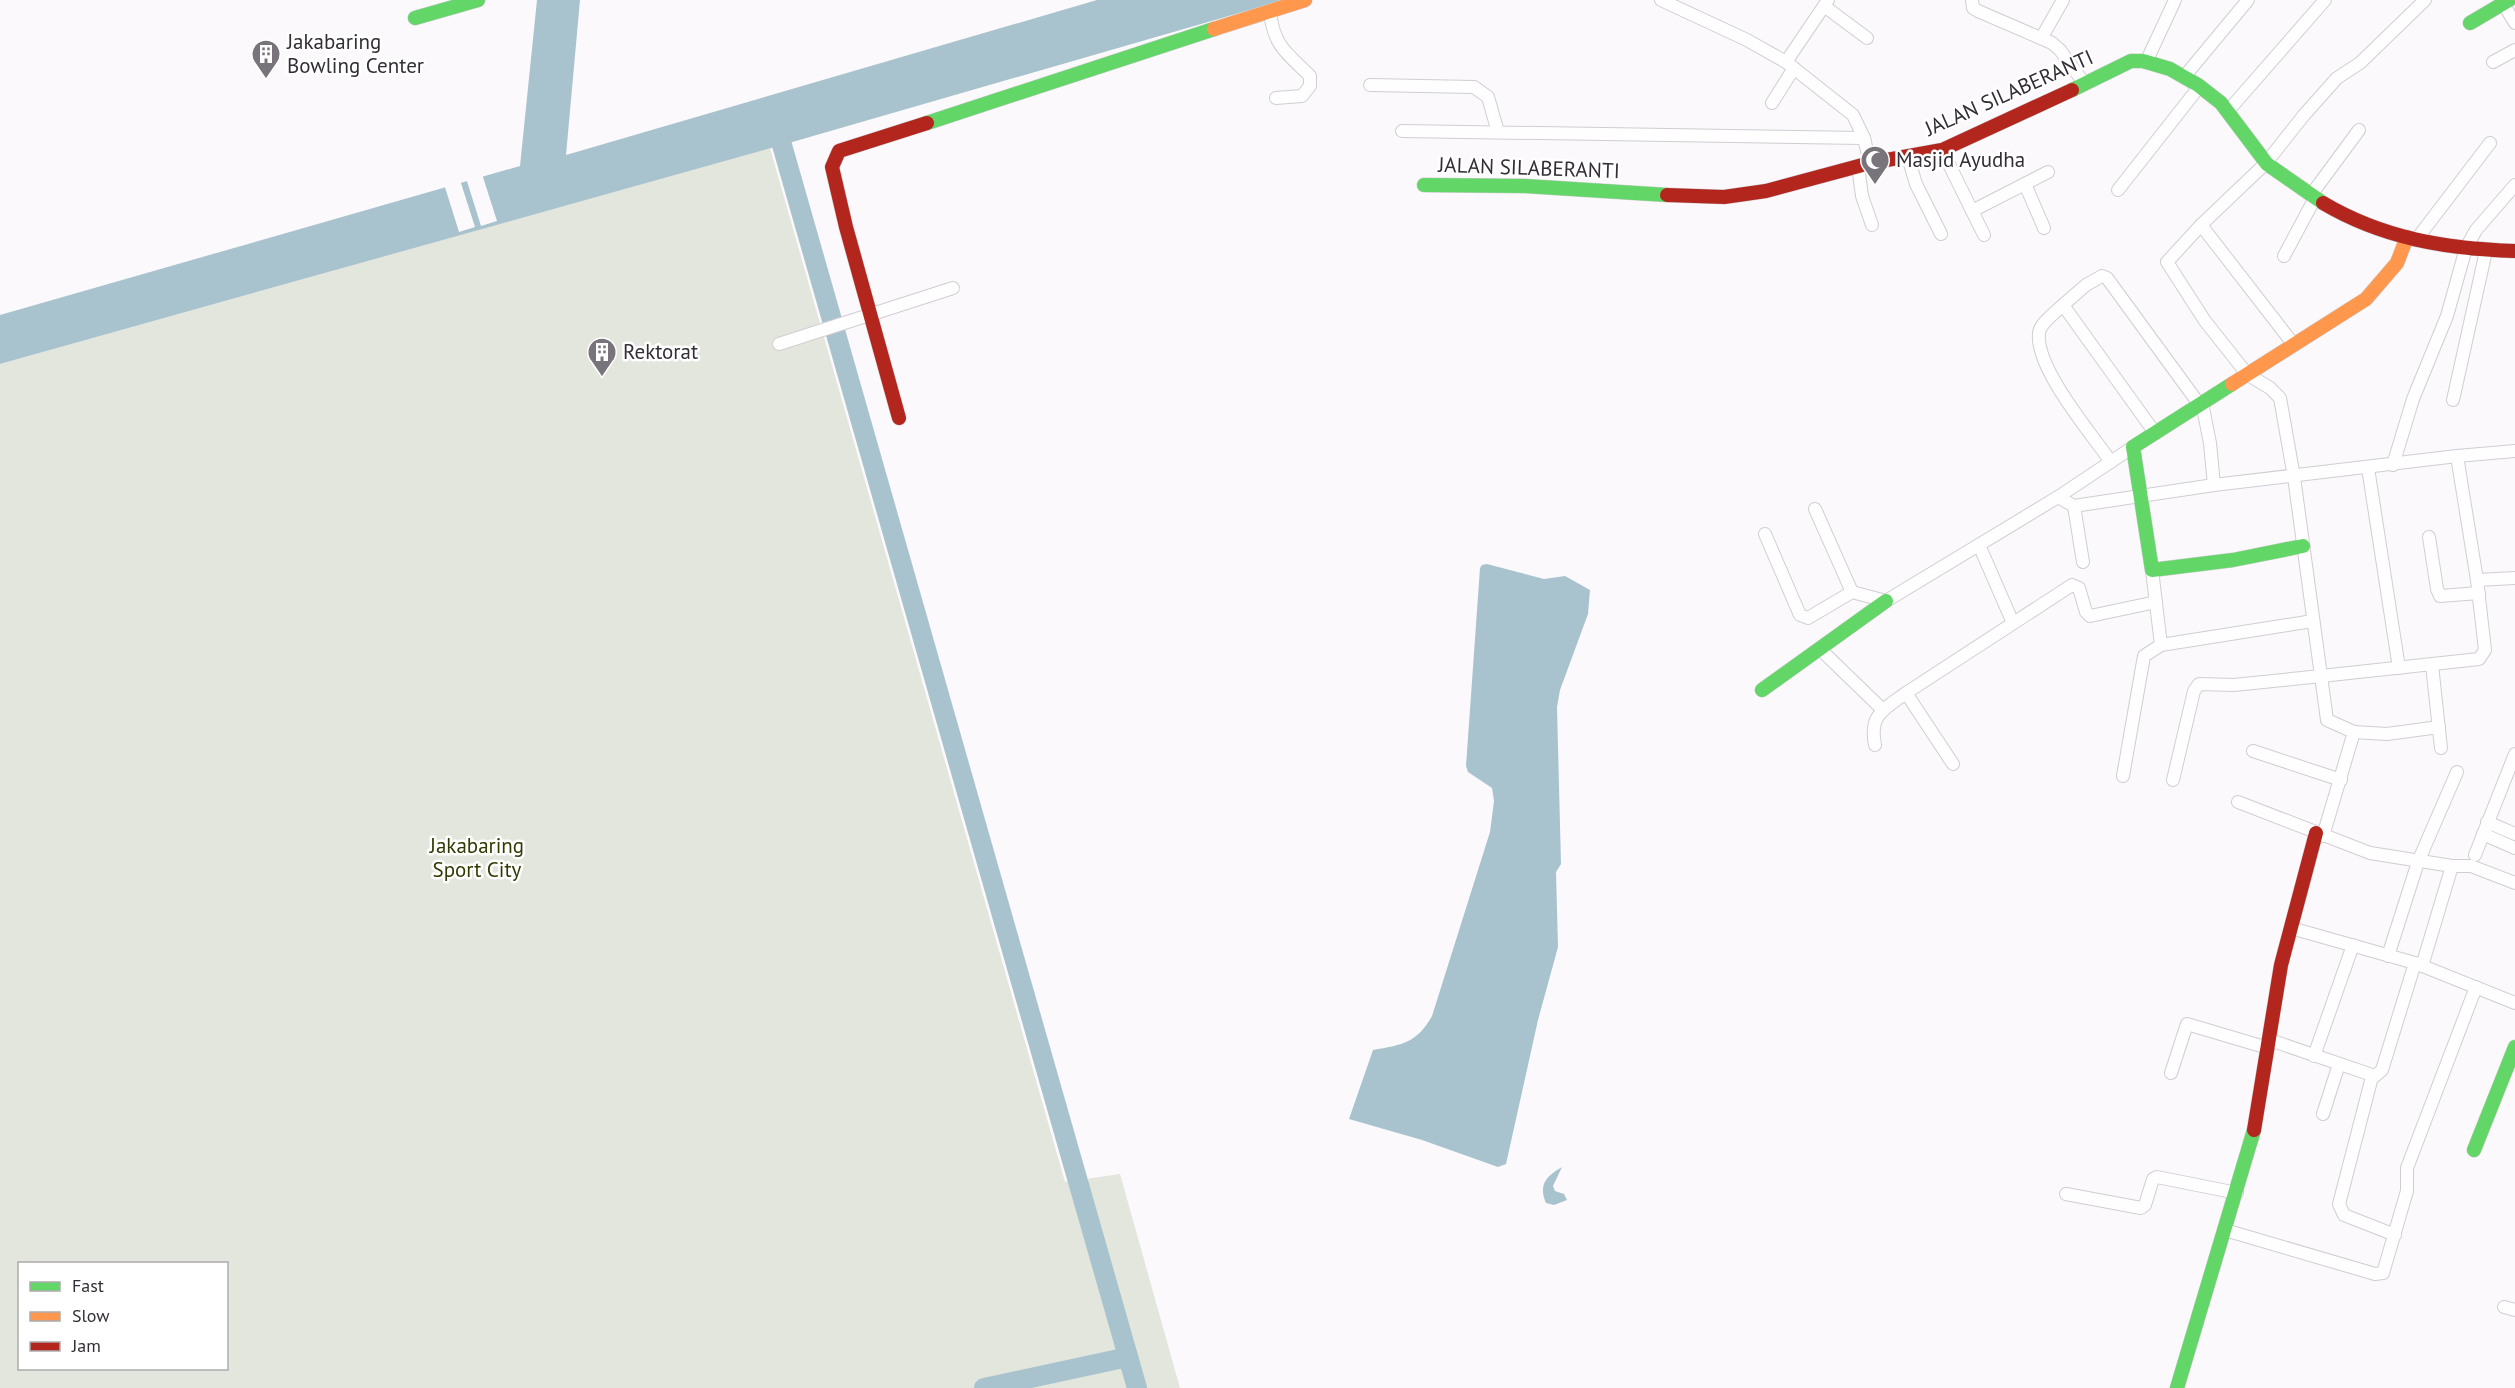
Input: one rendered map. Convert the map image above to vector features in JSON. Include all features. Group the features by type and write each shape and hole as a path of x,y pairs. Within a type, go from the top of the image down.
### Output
{"street":[{"path":"415,18 478,0"},
{"path":"899,418 846,228 832,167 839,151 1305,0"},
{"path":"1661,0 1747,40 1790,65 1853,116 1864,138 1861,193 1872,225"},
{"path":"1972,0 1973,8 1978,11 2042,38 2060,50 2084,83"},
{"path":"2042,38 2062,0"},
{"path":"2175,0 2147,60 2172,69 2199,87 2228,111 2266,163 2313,197 2368,227 2412,239 2466,248 2515,251"},
{"path":"2184,77 2248,0"},
{"path":"2228,111 2325,0"},
{"path":"2425,0 2360,63 2337,78 2266,163 2239,191 2200,225 2169,258 2168,265 2205,321 2247,374 2270,388 2280,398 2294,477 2328,720 2354,732 2387,735 2439,727"},
{"path":"2470,24 2504,1 2515,22"},
{"path":"1772,103 1790,65 1826,3 1867,38"},
{"path":"1270,12 1273,33 1277,40 1310,76 1310,86 1302,96 1276,98"},
{"path":"2493,62 2515,50"},
{"name":"JALAN SILABERANTI","path":"1424,185 1526,186 1664,196 1724,197 1766,191 1864,164 1942,150 2019,116 2131,61 2147,60"},
{"path":"1370,86 1474,87 1488,97 1498,132"},
{"path":"2118,190 2199,87"},
{"path":"2284,255 2313,197 2359,130"},
{"path":"1402,131 1864,138"},
{"path":"1762,690 1887,601 2058,497 2366,299 2384,281 2412,239 2490,143"},
{"path":"1942,150 1984,235"},
{"path":"1908,157 1916,184 1941,234"},
{"path":"1972,211 2048,172"},
{"path":"2025,184 2044,228"},
{"path":"2393,465 2413,399 2447,316 2466,248 2476,230 2515,185"},
{"path":"2200,225 2294,345"},
{"path":"2454,400 2486,251"},
{"path":"2111,462 2055,382 2043,359 2039,333 2041,327 2063,305 2086,285 2102,276 2107,278 2201,404 2210,443 2214,485"},
{"path":"779,344 953,288"},
{"path":"2063,305 2155,433"},
{"path":"2133,447 2161,645"},
{"path":"2058,497 2074,506 2214,485 2515,451"},
{"path":"2173,780 2194,691 2199,684 2234,685 2432,665 2475,660 2484,653 2478,587 2457,456"},
{"path":"2368,468 2399,668"},
{"path":"2074,506 2082,562"},
{"path":"1815,509 1852,592"},
{"path":"1765,534 1800,615 1804,618 1808,618 1852,592 1887,601"},
{"path":"2429,537 2440,596 2515,578"},
{"path":"1979,545 2013,623"},
{"path":"2152,570 2233,560 2303,546"},
{"path":"1875,745 1873,726 1877,716 1883,710 2072,585 2079,588 2086,612 2090,616 2156,602"},
{"path":"2123,776 2144,656 2161,645 2313,621"},
{"path":"1820,649 1883,710"},
{"path":"2432,665 2441,748"},
{"path":"1906,693 1953,764"},
{"path":"2177,1388 2237,1193 2259,1107 2281,965 2290,928 2319,835 2341,780 2354,732"},
{"path":"2253,751 2341,780"},
{"path":"2475,855 2512,759"},
{"path":"2388,956 2418,862 2457,772"},
{"path":"2238,802 2370,853 2418,862 2471,866 2515,883"},
{"path":"2485,828 2515,834"},
{"path":"2485,828 2515,848"},
{"path":"2395,1235 2344,1215 2339,1204 2372,1077 2382,1069 2452,866"},
{"path":"2290,928 2418,964 2515,1003"},
{"path":"2314,1056 2353,945"},
{"path":"2226,1230 2379,1275 2385,1269 2407,1191 2407,1168 2475,987"},
{"path":"2170,1073 2187,1024 2314,1056 2372,1077"},
{"path":"2474,1150 2515,1047"},
{"path":"2323,1114 2339,1064"},
{"path":"2066,1194 2141,1208 2145,1205 2151,1183 2157,1177 2237,1193"}],"green space":[{"name":"Jakabaring Sport City","path":"770,148 1065,1182 1120,1174 1180,1388 0,1388 0,364"}],"water":[{"path":"537,0 580,0 566,155 1097,0 1284,0 782,145 0,364 0,315 520,166"},
{"path":"1487,564 1544,579 1565,576 1590,590 1588,614 1560,690 1557,707 1561,864 1556,872 1558,947 1538,1020 1506,1164 1498,1167 1422,1140 1349,1119 1373,1050 1408,1041 1421,1032 1432,1016 1490,832 1494,801 1492,788 1468,772 1466,766 1480,568"},
{"path":"1562,1167 1553,1186 1555,1191 1564,1194 1567,1200 1554,1205 1546,1203 1543,1191 1545,1181"}],"pier":[{"path":"482,174 497,221 481,226 466,178"},
{"path":"460,180 475,227 459,232 444,184"}],"waterway":[{"path":"782,145 1137,1388"},
{"path":"984,1388 1128,1357"}],"traffic: fast":[{"path":"415,18 478,0"},
{"path":"2470,23 2509,0"},
{"path":"927,123 1214,29"},
{"path":"2072,90 2131,61 2143,61 2170,69 2198,85 2221,103 2267,164 2323,203"},
{"path":"1424,185 1525,186 1667,195"},
{"path":"2232,384 2133,447 2152,570 2233,560 2303,546"},
{"path":"1762,690 1886,601"},
{"path":"2474,1150 2515,1047"},
{"path":"2177,1388 2254,1130"}],"traffic: slow":[{"path":"1214,29 1305,0"},
{"path":"2232,384 2366,299 2397,263 2407,237"}],"traffic: jam":[{"path":"1667,195 1724,197 1766,191 1870,163 1942,150 2072,90"},
{"path":"899,418 846,227 832,167 839,151 927,123"},
{"path":"2323,203 2345,215 2391,233 2464,248 2515,251"},
{"path":"2254,1130 2281,965 2316,833"}],"place":[{"name":"Jakabaring Bowling Center","path":"266,80"},
{"name":"Masjid Ayudha","path":"1875,186"},
{"name":"Rektorat","path":"602,378"}]}
